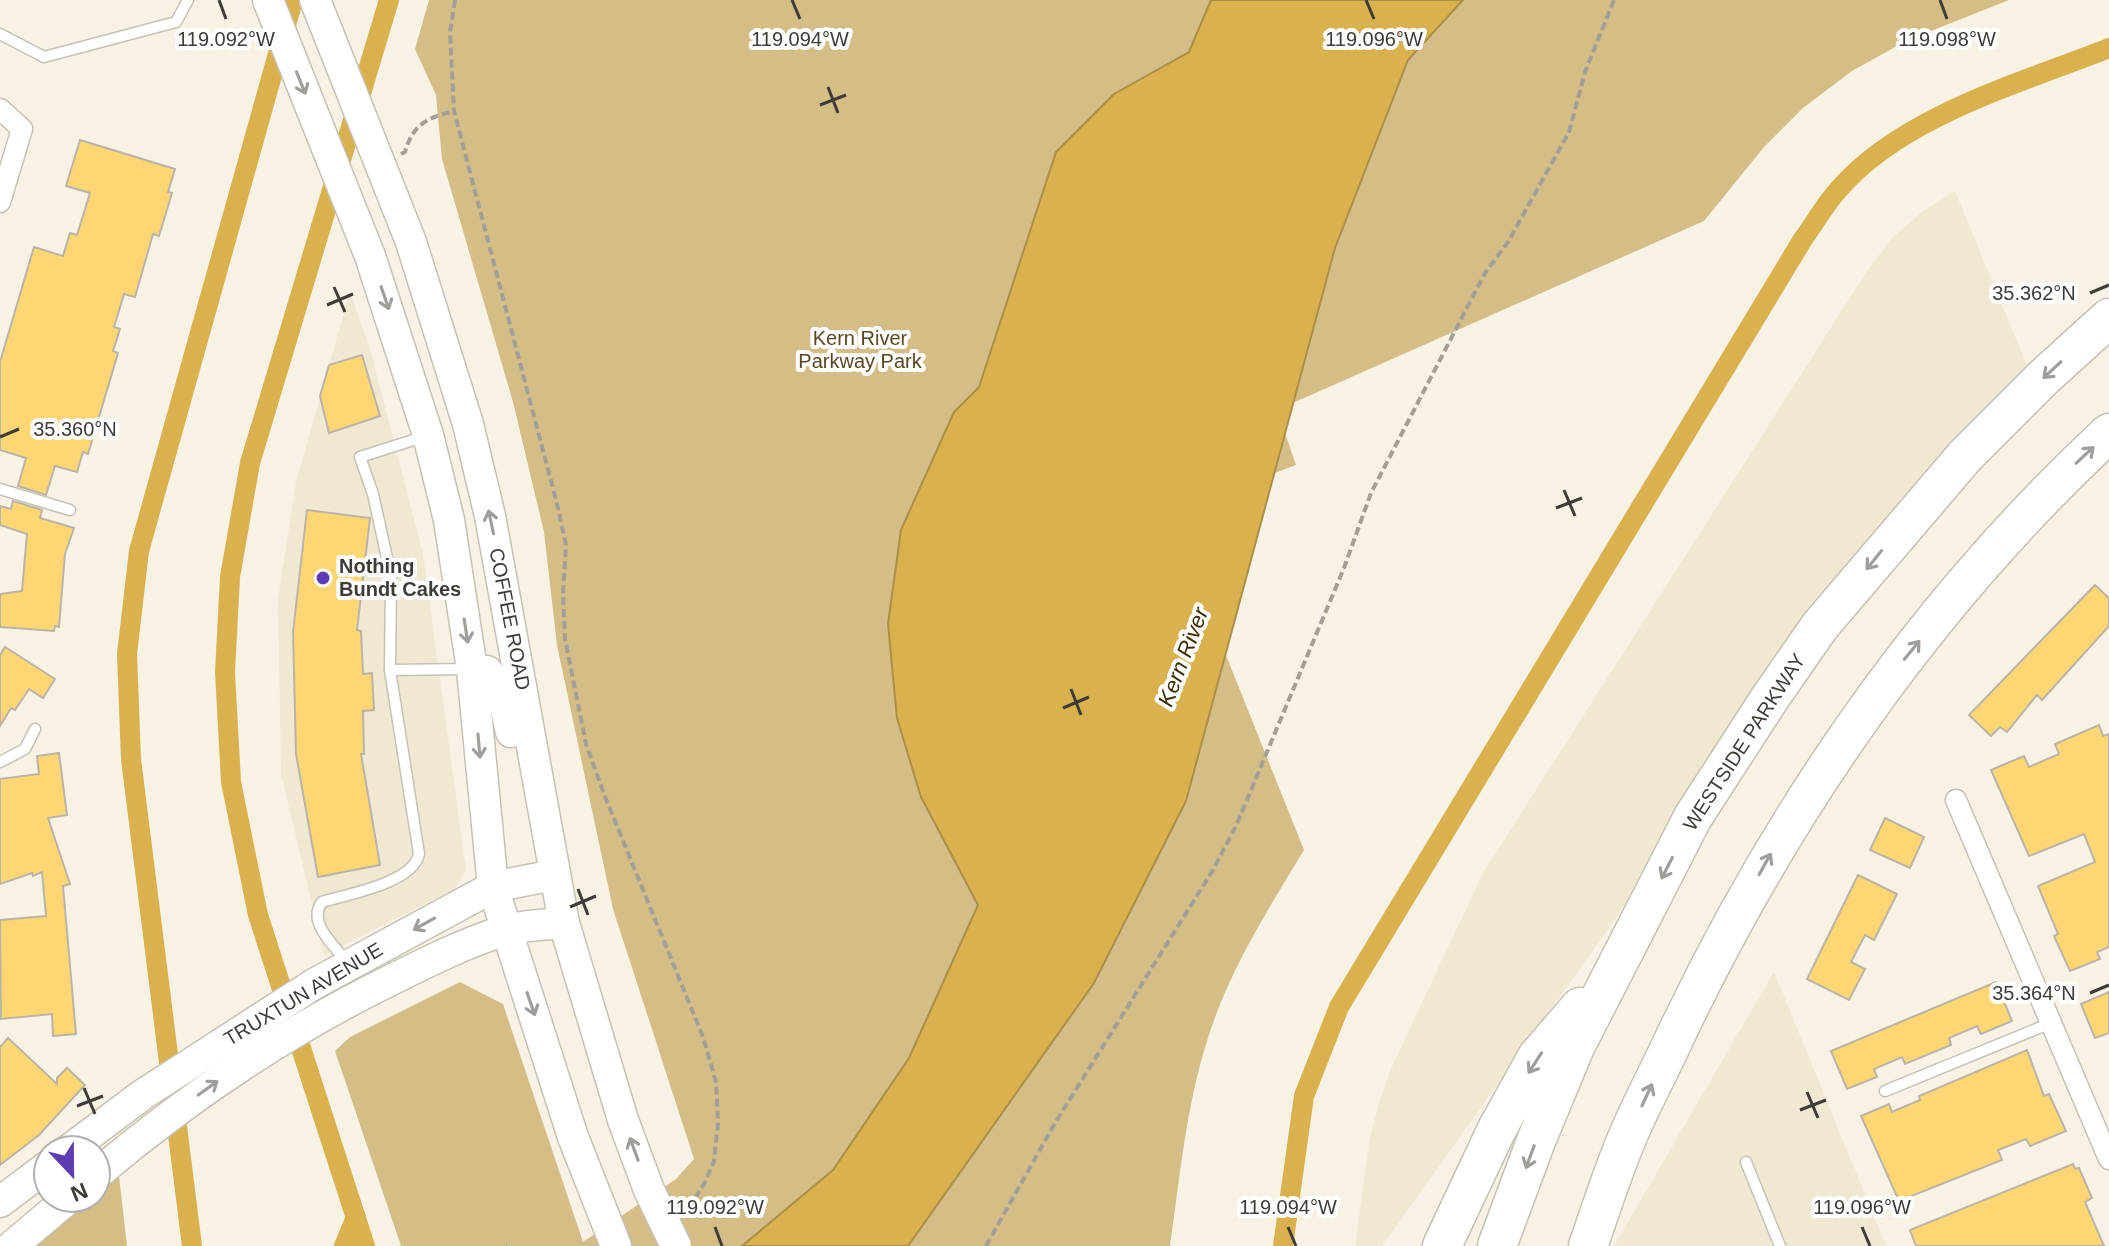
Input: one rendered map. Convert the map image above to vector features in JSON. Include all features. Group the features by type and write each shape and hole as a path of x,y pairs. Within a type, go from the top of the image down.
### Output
{"highway":[{"name":"WESTSIDE PARKWAY","path":"1497,1246 1575,1047 1693,817 1770,698 1820,626 1965,456 2109,318"},
{"path":"1588,1246 1625,1142 1697,991 1779,840 1832,757 1891,676 1981,564 2072,467 2109,433"},
{"path":"1442,1246 1489,1145 1537,1057 1621,960"},
{"path":"1604,1246 1610,1189 1625,1142"}],"main road":[{"name":"COFFEE ROAD","path":"315,0 381,161 440,329 487,501 564,923 623,1120 649,1190 674,1229"},
{"path":"270,5 359,224 428,435 449,520 472,669 493,887 573,1137 616,1246"},
{"path":"405,225 400,258 446,407 446,425 428,435"},
{"path":"472,669 487,671 502,692 518,758 537,774"},
{"name":"TRUXTUN AVENUE","path":"90,1134 142,1095 314,984 493,887 554,875"},
{"name":"TRUXTUN AVENUE","path":"112,1161 145,1133 256,1053 335,1007 424,963 505,930 564,923"},
{"path":"0,1202 32,1178"},
{"path":"12,1246 50,1214"}],"street":[{"path":"0,109 22,129 0,202"},
{"path":"1956,800 2109,1159"}],"lane":[{"path":"0,34 44,57 176,22 188,0"},
{"path":"349,965 318,924 316,914 319,905 398,878 414,865 419,854 390,670 391,576 373,494 360,457 428,435"},
{"path":"0,489 70,510"},
{"path":"390,670 472,669"},
{"path":"0,762 25,749 35,729"},
{"path":"1885,1091 2051,1023"},
{"path":"1746,1162 1780,1246"}],"path":[{"path":"455,0 450,32 454,111 566,545 563,593 565,639 586,744 703,1037 716,1082 718,1123 714,1161 705,1182 674,1229"},
{"path":"986,1246 1055,1123 1213,870 1236,826 1344,568 1371,493 1485,273 1508,242 1569,132 1585,72 1614,0"},
{"path":"381,161 405,152 414,130 424,120 454,111"}],"shaded area":[{"path":"1955,191 2028,368 1957,440 1382,1246 1355,1246 1370,1137 1380,1100 1391,1069 1483,873 1867,271 1892,238 1923,211"},
{"path":"350,292 370,349 423,554 466,870 455,889 324,955 281,773 278,599 296,482"},
{"path":"1774,972 1886,1246 1614,1246"}],"green space":[{"name":"Kern River Parkway Park","path":"429,0 2009,0 1906,41 1852,71 1803,108 1764,147 1704,221 1277,410 1296,465 1169,513 1304,850 1237,966 1207,1041 1189,1117 1170,1246 401,1246 335,1051 350,1037 460,982 503,1004 583,1242 676,1179 694,1159 613,909 557,645 544,532 513,402 442,159 436,95 415,49"},
{"path":"119,1176 127,1246 33,1246 72,1214 112,1214 112,1182"}],"water":[{"name":"Kern River","path":"1211,0 1463,0 1408,60 1335,248 1186,801 1094,983 908,1246 742,1246 833,1170 909,1058 978,905 921,797 897,718 888,624 901,530 954,412 979,387 1056,152 1114,94 1189,52"}],"building":[{"path":"80,140 175,169 168,192 172,193 159,236 153,234 135,297 124,294 114,327 120,329 113,351 118,353 88,454 83,452 77,472 55,466 46,495 18,486 26,458 0,450 0,362 34,247 63,256 70,233 77,235 90,193 66,186"},
{"path":"362,355 380,416 329,433 320,396 329,365"},
{"path":"13,501 42,510 40,518 74,528 65,554 59,627 55,626 54,631 0,627 0,594 22,591 27,534 0,525 0,506 11,509"},
{"path":"307,510 370,518 357,630 361,631 363,674 372,673 374,710 363,711 364,754 361,754 380,865 318,877 296,754 293,632"},
{"path":"2095,585 2109,598 2109,626 2042,700 2037,695 2007,732 2000,727 1991,736 1969,715"},
{"path":"5,647 55,679 43,698 29,689 15,710 11,708 0,726 0,655"},
{"path":"2099,725 2103,736 2109,734 2109,947 2097,952 2100,959 2070,971 2054,936 2058,934 2038,886 2095,862 2084,834 2029,856 1991,770 2024,756 2029,767 2059,754 2055,744"},
{"path":"59,753 67,815 48,818 70,884 63,886 76,1034 53,1036 52,1014 1,1019 0,920 46,916 42,872 0,884 0,779 39,774 37,756"},
{"path":"1885,818 1924,837 1910,868 1870,850"},
{"path":"1858,875 1897,894 1874,940 1865,935 1851,962 1865,969 1849,1000 1807,979"},
{"path":"1996,982 2012,1021 1981,1034 1977,1026 1949,1038 1951,1045 1905,1064 1902,1057 1874,1069 1877,1077 1847,1089 1831,1051"},
{"path":"2109,992 2109,1033 2095,1038 2081,1004"},
{"path":"8,1038 57,1084 57,1078 67,1068 85,1085 40,1134 32,1134 32,1140 0,1165 0,1047"},
{"path":"2027,1050 2044,1096 2049,1094 2066,1131 2030,1146 2026,1139 1998,1150 2002,1160 1899,1201 1861,1116 1889,1104 1892,1112 1920,1100 1919,1096"},
{"path":"2073,1164 2075,1169 2079,1168 2092,1198 2085,1202 2104,1246 1916,1246 1910,1230"}],"waterway":[{"path":"192,1246 131,759 127,654 139,551 293,0"},
{"path":"365,1246 258,915 231,782 225,672 230,577 250,463 389,0"},
{"path":"1283,1246 1304,1096 1339,1007 1825,207 1865,163 1895,141 1965,104 2109,48"},
{"path":"344,1246 356,1217"}],"place":[{"name":"Nothing Bundt Cakes","path":"323,578"}]}
